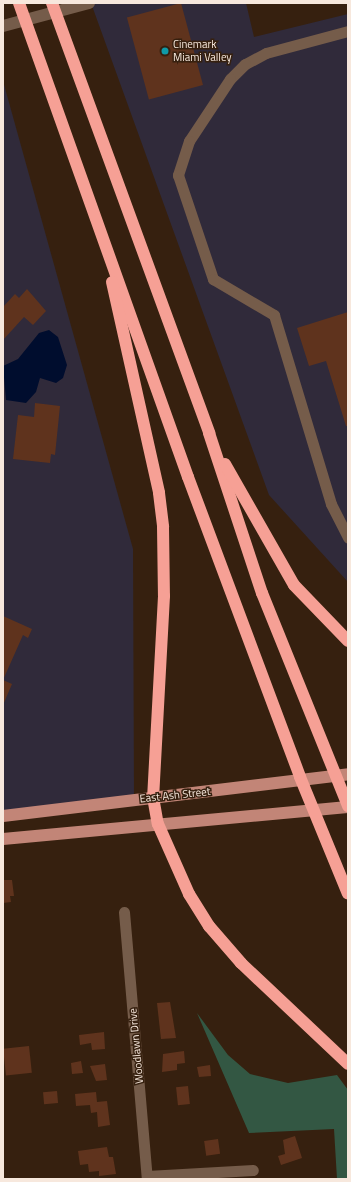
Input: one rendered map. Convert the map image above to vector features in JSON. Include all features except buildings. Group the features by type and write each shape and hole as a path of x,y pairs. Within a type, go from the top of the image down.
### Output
{"highway":[{"path":"19,3 100,230 297,770 348,894"},
{"path":"52,3 209,433 262,593 348,807"},
{"path":"100,230 159,493 163,527 164,596 153,797 158,824 189,894 209,926 241,963 348,1064"},
{"path":"209,433 266,541 294,585 348,641"}],"main road":[{"name":"East Ash Street","path":"3,816 348,774"},
{"path":"3,839 266,813 348,807"}],"street":[{"path":"3,26 89,3"},
{"path":"348,31 266,53 245,64 230,79 191,138 178,176 213,279 274,315 331,504 348,538"},
{"name":"Woodlawn Drive","path":"124,912 147,1177"},
{"path":"147,1177 253,1170"}],"shaded area":[{"path":"91,3 246,3 254,37 348,14 348,582 269,495"},
{"path":"3,81 133,549 134,800 3,816"}],"green space":[{"path":"197,1013 228,1055 250,1074 288,1083 337,1075 348,1090 348,1179 337,1179 334,1129 249,1133"}],"water":[{"path":"49,330 58,337 67,365 63,378 56,383 40,378 36,392 26,403 6,400 3,366 18,359 39,333"}],"place":[{"name":"Cinemark Miami Valley","path":"165,51"}]}
